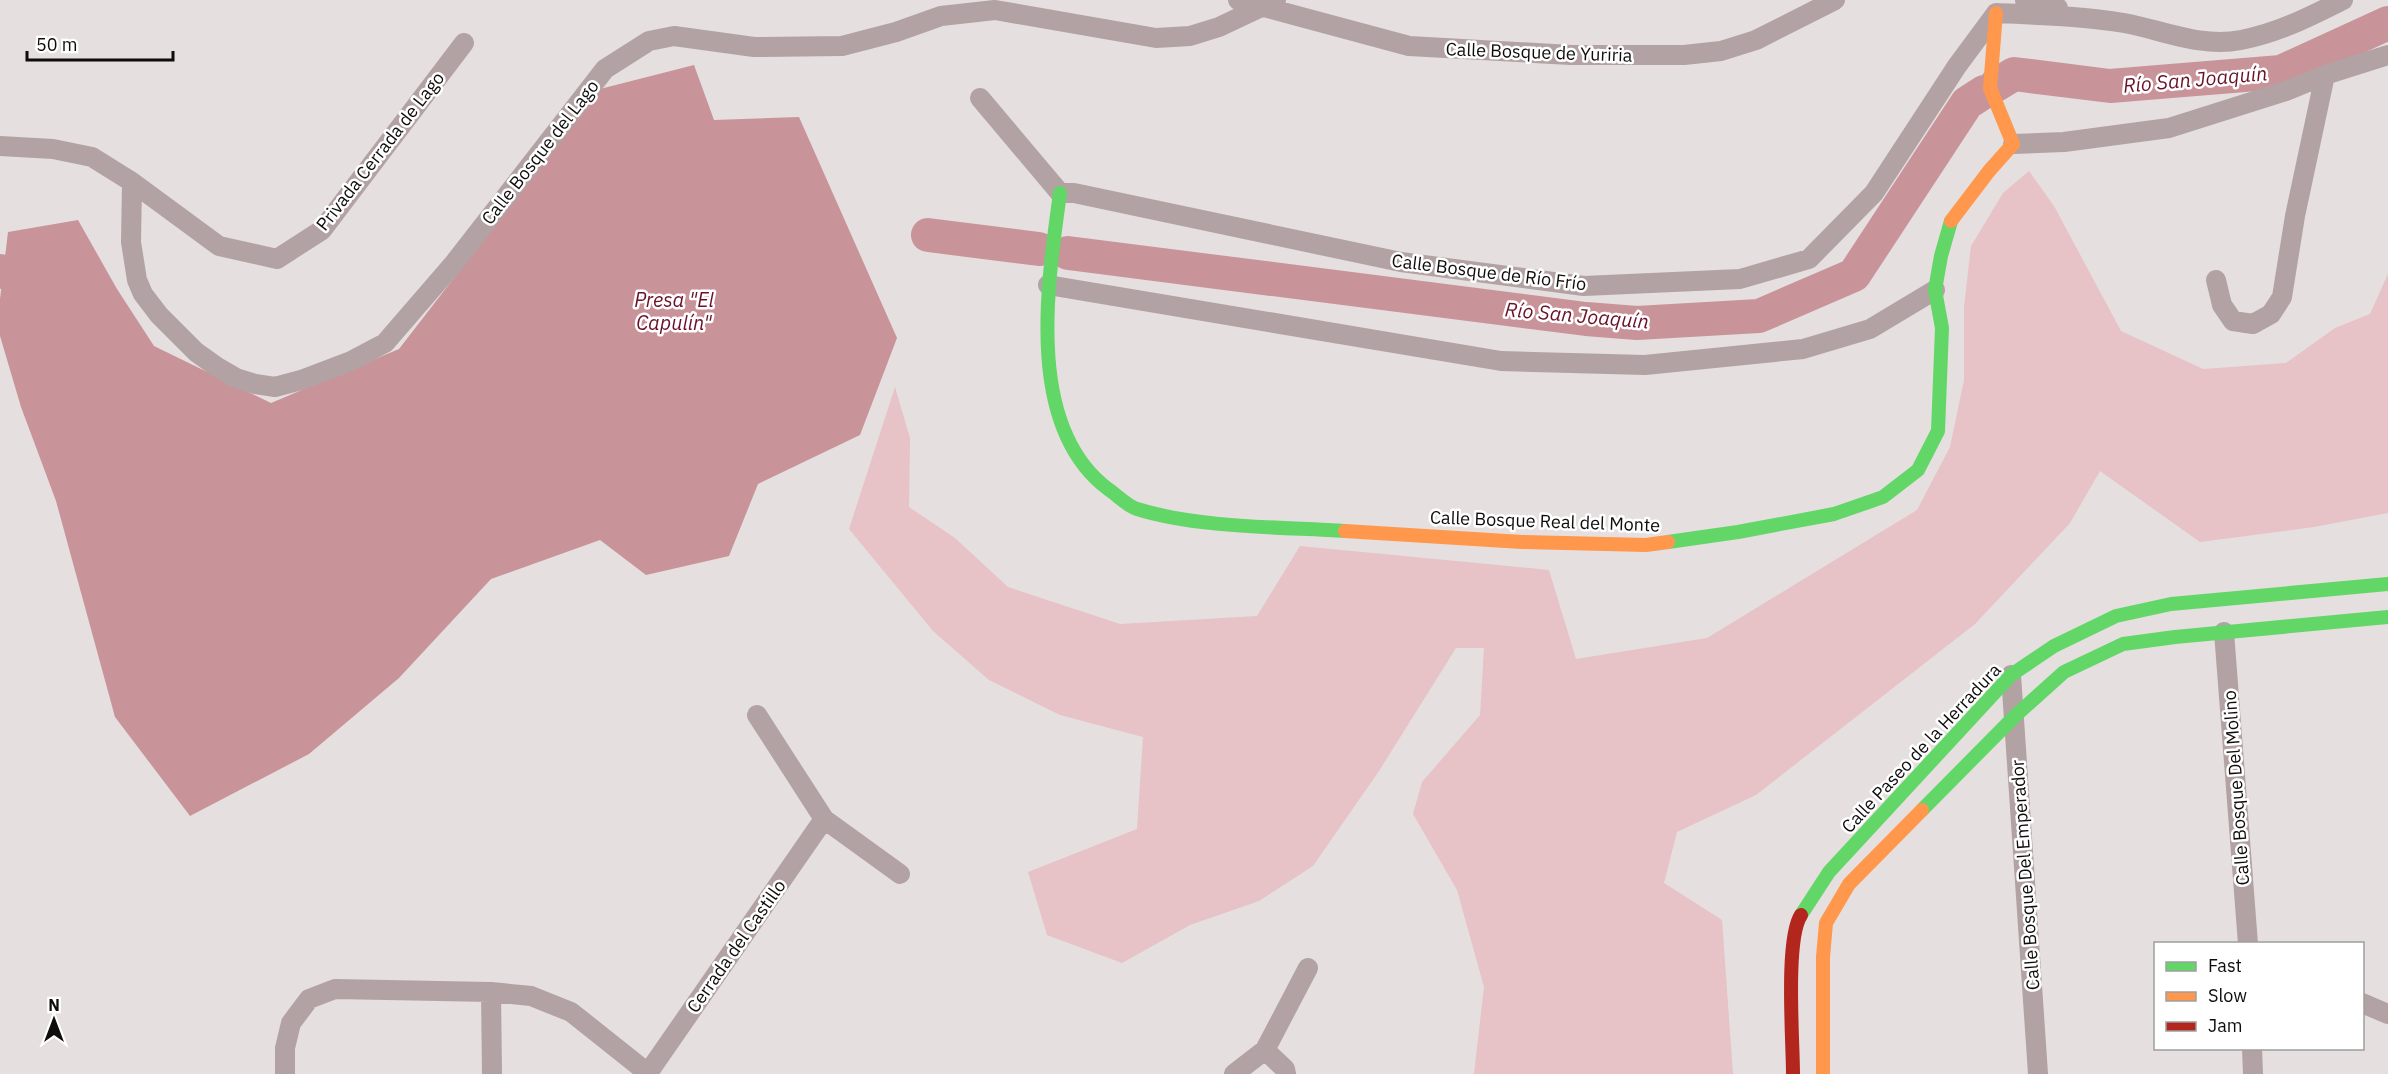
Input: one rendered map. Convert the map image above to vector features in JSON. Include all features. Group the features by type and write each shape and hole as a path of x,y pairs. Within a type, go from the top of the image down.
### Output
{"main road":[{"path":"1991,7 1990,88 2013,144"},
{"name":"Calle Bosque Real del Monte","path":"1048,285 1048,367 1055,401 1070,444 1096,480 1135,509 1193,521 1522,542 1646,545 1738,532 1834,514 1883,497 1918,470 1938,431 1942,328 1935,290 1941,256 1951,221 2013,144"},
{"path":"1048,285 1060,193"},
{"name":"Calle Paseo de la Herradura","path":"1793,1074 1792,954 1796,922 1829,872 2011,675 2054,646 2116,616 2171,604 2388,584"},
{"path":"1823,1074 1823,957 1826,923 1849,884 2015,716 2064,672 2122,644 2388,617"}],"street":[{"name":"Calle Bosque de Yuriria","path":"1238,0 1269,4 1409,46 1571,56 1684,55 1721,51 1756,40 1835,0"},
{"path":"2025,0 2060,8"},
{"path":"1991,7 2128,24 2201,41 2239,41 2282,30 2343,0"},
{"name":"Calle Bosque del Lago","path":"132,182 131,242 137,280 143,294 159,315 196,352 217,367 236,378 275,387 301,381 351,361 386,343 454,262 605,69 649,41 674,36 754,47 842,46 896,32 941,16 995,10 1156,38 1190,36 1219,27 1269,4"},
{"name":"Calle Bosque de Río Frío","path":"1060,193 1074,193 1401,262 1550,282 1584,286 1740,279 1809,259 1874,193 1958,66 1970,52 1991,7"},
{"name":"Privada Cerrada de Lago","path":"132,182 219,246 277,259 322,230 464,43"},
{"path":"2013,144 2064,142 2169,128 2286,91 2325,75 2388,55"},
{"path":"2216,280 2222,306 2233,321 2253,324 2271,314 2282,297 2295,216 2325,75"},
{"path":"980,98 1060,193"},
{"path":"0,146 53,149 92,157 132,182"},
{"path":"1048,285 1501,361 1645,365 1803,349 1870,329 1935,290"},
{"name":"Calle Bosque Del Molino","path":"2224,632 2248,942"},
{"name":"Calle Bosque Del Emperador","path":"2011,675 2038,1074"},
{"path":"757,715 824,819 900,874"},
{"name":"Cerrada del Castillo","path":"649,1074 824,819"},
{"path":"1234,1074 1265,1050 1308,968"},
{"path":"285,1074 285,1048 291,1023 309,999 335,988 491,992 531,996 571,1012 649,1074"},
{"path":"491,992 492,1074"},
{"path":"2364,1004 2388,1014"},
{"path":"1265,1050 1285,1069 1286,1074"},
{"path":"2252,1050 2253,1074"}],"shaded area":[{"path":"2029,171 2054,206 2121,331 2203,369 2286,363 2335,328 2370,314 2388,274 2388,513 2314,527 2200,542 2100,471 2070,523 1975,624 1756,795 1677,832 1664,883 1722,920 1733,1074 1474,1074 1484,987 1457,890 1413,814 1422,782 1480,715 1484,648 1456,648 1379,771 1313,866 1259,901 1190,925 1122,963 1047,935 1028,872 1137,829 1143,737 1060,715 989,680 933,631 849,529 895,387 910,438 909,507 955,538 1008,587 1120,624 1257,616 1300,546 1549,570 1576,659 1707,638 1917,510 1950,447 1964,380 1964,307 1971,246 2003,193"}],"water":[{"name":"Presa \"El Capulín\"","path":"694,65 714,120 799,117 897,338 860,435 758,484 729,556 646,575 600,540 491,579 399,678 309,754 190,816 115,717 56,501 21,407 0,336 0,299 8,232 78,220 117,289 154,346 271,403 399,349 600,89"}],"waterway":[{"name":"Río San Joaquín","path":"1996,85 2014,74 2110,86 2281,72 2388,23"},
{"name":"Río San Joaquín","path":"1068,253 1586,319 1637,323 1759,316 1854,275 1967,103 1984,92"},
{"name":"Río San Joaquín","path":"928,235 1039,249"}],"traffic: fast":[{"path":"1060,193 1051,268 1048,351 1053,391 1063,429 1081,462 1108,489 1133,508 1186,520 1213,523 1345,531"},
{"path":"1668,542 1834,514 1883,497 1918,470 1938,431 1942,328 1935,290 1941,256 1951,221"},
{"path":"1801,915 1829,872 2011,675 2054,646 2116,616 2171,604 2388,584"},
{"path":"1922,810 2015,716 2064,672 2123,644 2388,617"}],"traffic: slow":[{"path":"1951,221 2013,144 1990,88 1996,13"},
{"path":"1345,531 1522,542 1646,545 1668,542"},
{"path":"1823,1074 1823,957 1826,923 1849,884 1922,810"}],"traffic: jam":[{"path":"1793,1074 1791,967 1796,927 1801,915"}]}
